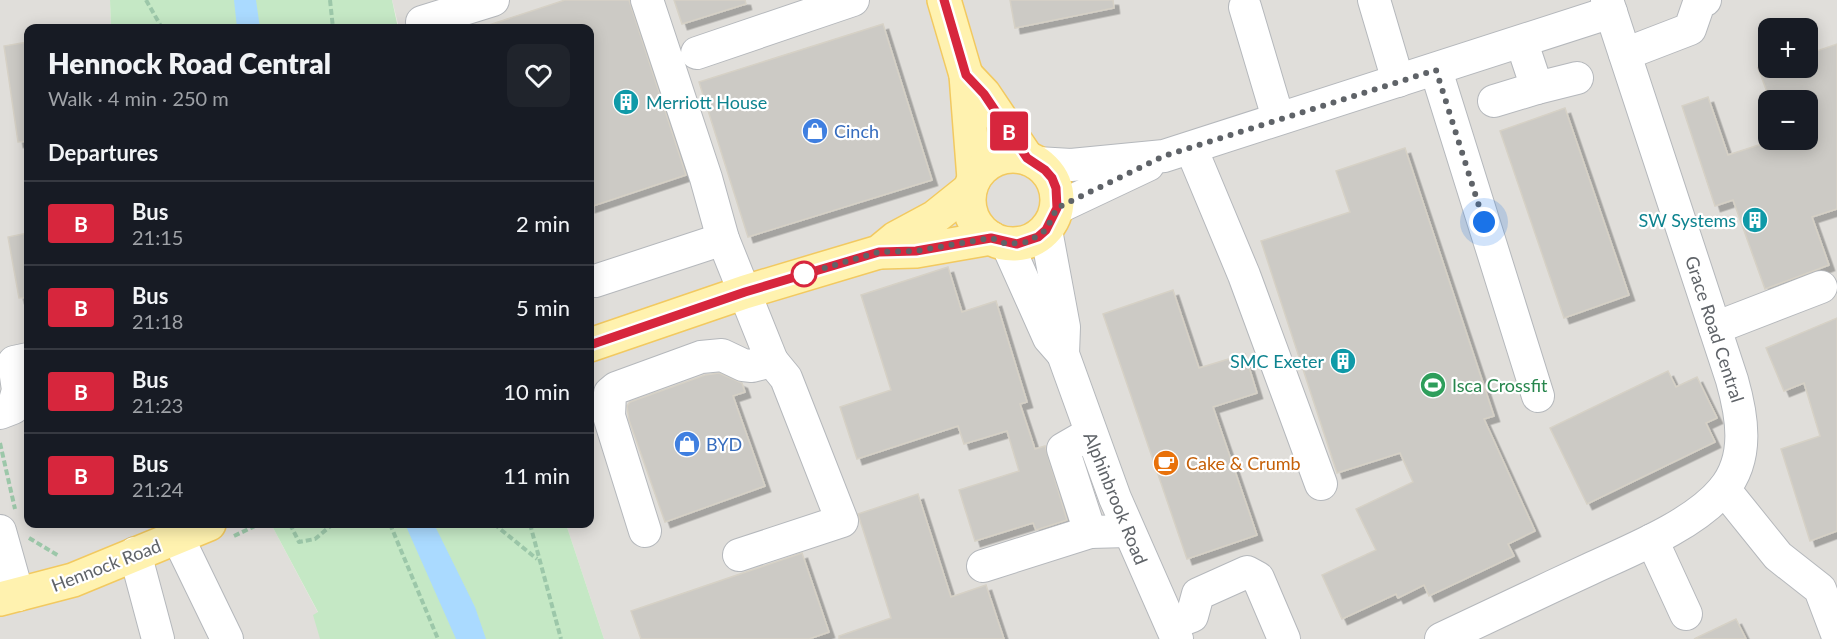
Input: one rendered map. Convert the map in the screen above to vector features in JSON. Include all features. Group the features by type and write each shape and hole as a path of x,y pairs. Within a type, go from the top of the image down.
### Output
{"main road":[{"path":"944,0 966,75 972,184 970,211 975,222 999,241"},
{"path":"966,75 984,94 1032,161"},
{"path":"594,344 745,292 879,252 916,251 999,241 1028,242 1051,219 1056,188 1045,170 1032,161 1015,156 997,159 982,170 972,184 935,217 896,238 879,252"},
{"name":"Hennock Road","path":"9,597 73,580 200,528"}],"street":[{"path":"422,22 492,0"},
{"path":"647,0 706,178 723,239 772,361 786,378 842,521 739,555"},
{"path":"697,53 853,0"},
{"path":"1374,0 1398,81"},
{"path":"1625,54 1690,29 1698,3 1705,0"},
{"path":"1051,219 1178,152 1278,118 1522,42 1609,6"},
{"name":"Grace Road Central","path":"1441,639 1653,540 1691,517 1724,489 1738,458 1743,435 1741,412 1609,6"},
{"path":"1245,7 1278,118"},
{"path":"1522,42 1537,88"},
{"path":"1436,70 1538,396"},
{"path":"1494,101 1577,78"},
{"path":"1032,161 1071,165 1178,152"},
{"path":"1178,152 1244,274 1321,484"},
{"name":"Alphinbrook Road","path":"1051,219 1064,327 1063,354 1089,434 1128,531 1173,632"},
{"path":"595,281 723,239"},
{"name":"Alphinbrook Road","path":"999,241 1049,338 1063,354"},
{"path":"1715,328 1821,287"},
{"path":"645,531 609,416 610,393 615,388 701,357 722,355 743,366 772,361"},
{"path":"0,413 13,408 18,390 14,362 24,359"},
{"path":"1089,434 1063,449 1090,532"},
{"path":"1724,489 1778,556 1820,589 1837,634"},
{"path":"9,526 9,597"},
{"path":"982,566 1090,532 1128,531"},
{"path":"178,538 227,639"},
{"path":"1653,540 1686,614"},
{"path":"135,553 158,639"},
{"path":"1173,632 1192,616 1198,594 1247,572 1258,579 1284,639"}],"path":[{"path":"146,0 160,24"},
{"path":"330,0 333,24"},
{"path":"0,443 9,526"},
{"path":"293,528 299,542 315,539 328,528"},
{"path":"392,528 438,639"},
{"path":"499,528 537,559"},
{"path":"531,528 537,559 561,639"}],"shaded area":[{"path":"0,0 110,0 111,24 24,24 24,528 273,528 332,639 0,639"},
{"path":"392,0 1837,0 1837,639 604,639 567,528 594,528 594,24 398,24"}],"green space":[{"path":"110,0 392,0 397,24 111,24"},
{"path":"273,528 567,528 604,639 320,639 313,615 318,612"}],"water":[{"path":"234,0 256,0 259,24 237,24"},
{"path":"407,528 436,528 475,607 486,639 456,639"}],"building":[{"name":"Merriott House","path":"565,0 629,0 686,175 594,206 594,24 492,24"},
{"path":"674,0 745,0 746,4 682,24"},
{"path":"1010,0 1113,0 1114,8 1015,28"},
{"name":"Cinch","path":"883,24 932,180 748,237 699,82"},
{"path":"24,43 24,141 18,142 4,46"},
{"path":"1837,44 1837,209 1812,217 1829,265 1765,289 1733,200 1715,206 1682,106 1708,97 1728,155 1758,145 1758,150 1818,150 1818,90 1766,90 1762,78 1818,78 1818,51"},
{"path":"1565,108 1629,295 1564,318 1500,131"},
{"path":"1405,148 1494,416 1484,419 1535,531 1508,544 1514,556 1429,596 1424,585 1398,598 1396,594 1342,619 1322,575 1376,550 1356,509 1413,482 1400,453 1337,473 1261,241 1350,212 1336,171"},
{"path":"24,234 24,297 19,298 8,237"},
{"path":"948,267 962,312 996,301 1027,402 1020,404 1035,449 1045,446 1067,520 1036,530 1033,523 975,541 959,490 1019,471 1007,431 964,444 958,426 857,459 840,407 891,390 861,295"},
{"path":"1173,290 1199,368 1245,354 1257,393 1213,407 1257,535 1187,559 1103,314"},
{"path":"1837,318 1837,531 1810,541 1781,449 1820,436 1804,383 1784,391 1766,348"},
{"path":"1668,371 1676,387 1697,377 1717,418 1706,423 1715,442 1587,504 1550,428"},
{"path":"719,373 742,383 745,392 733,396 765,486 665,522 629,420 627,406 630,402 705,375"},
{"path":"918,494 951,597 986,585 1004,639 839,639 839,636 891,618 858,514"},
{"path":"802,553 829,632 809,639 641,639 631,611"},
{"path":"1736,619 1746,639 1694,639"}],"bus line":[{"name":"B","path":"594,343 745,292 879,252 916,251 991,238 998,242 1017,244 1028,242 1046,230 1057,208 1056,188 1052,178 1045,170 1027,158 984,94 966,75 944,0"}],"place":[{"name":"Merriott House","path":"626,102"},
{"name":"Cinch","path":"815,131"},
{"name":"SW Systems","path":"1755,220"},
{"name":"SMC Exeter","path":"1343,361"},
{"name":"Isca Crossfit","path":"1433,385"},
{"name":"BYD","path":"687,444"},
{"name":"Cake & Crumb","path":"1166,463"}],"route":[{"path":"804,274 879,252 916,251 991,238 1007,244 1028,242 1046,230 1057,208 1164,156 1278,118 1436,70 1484,222"}]}
